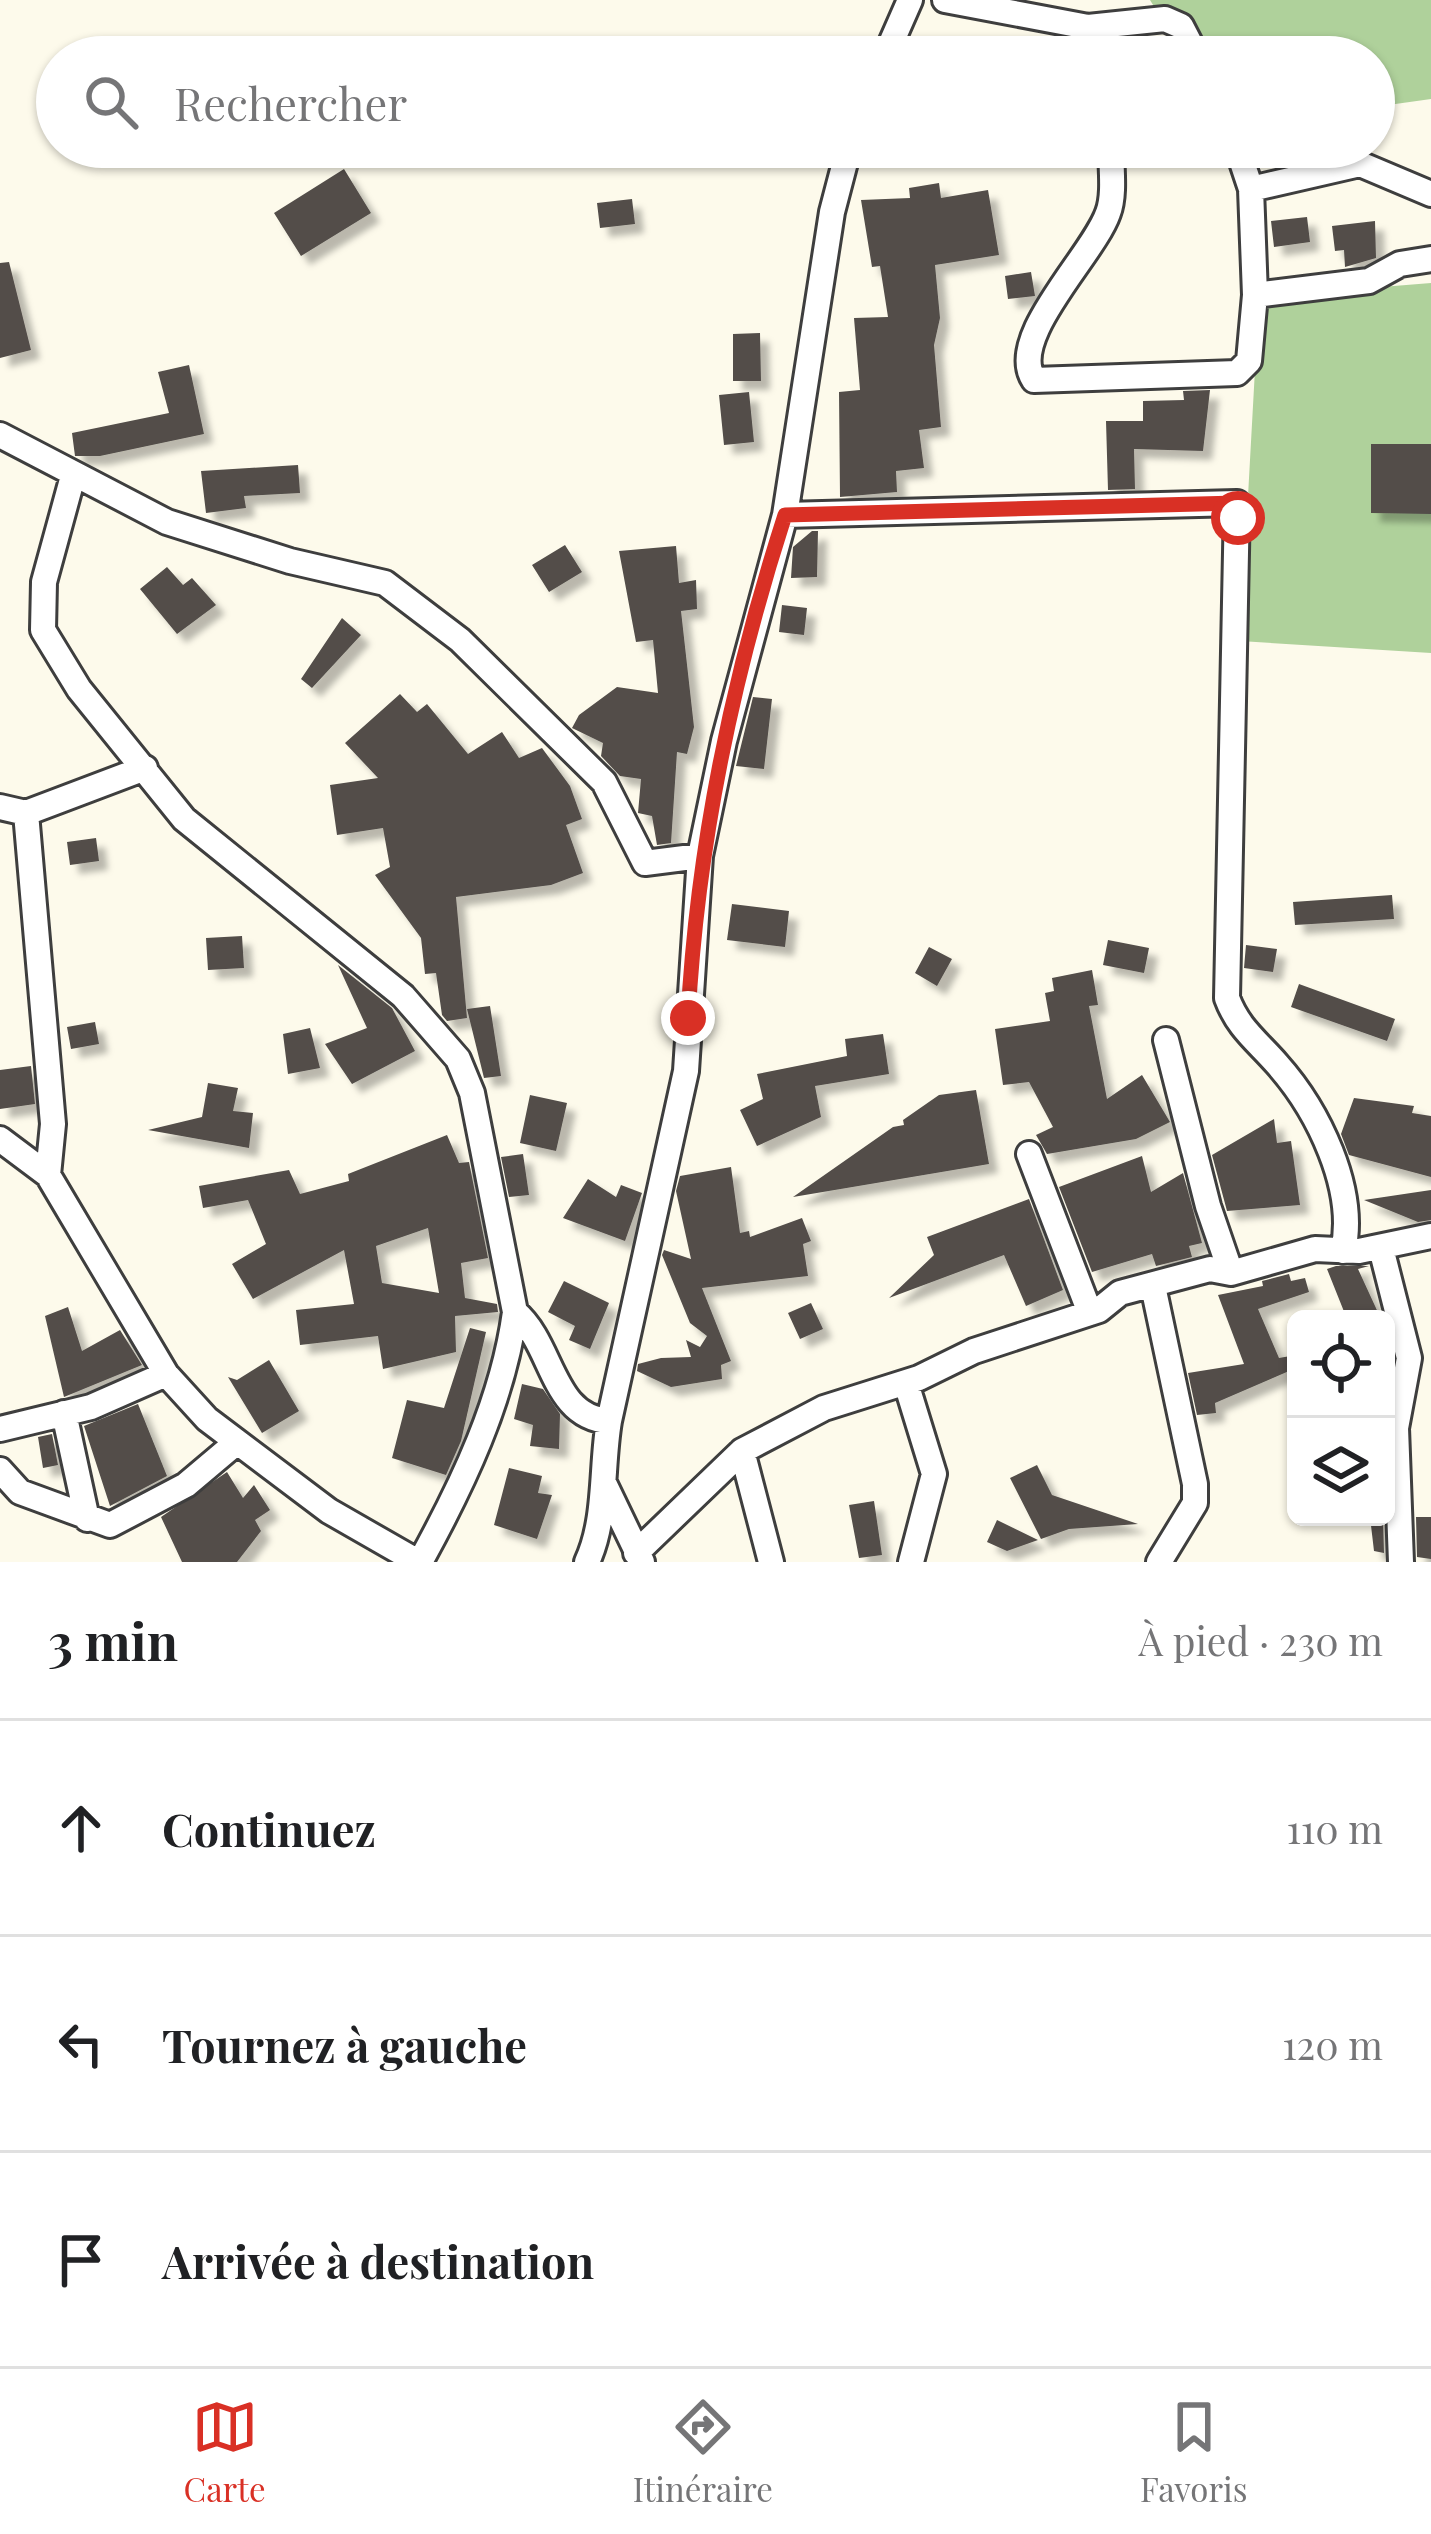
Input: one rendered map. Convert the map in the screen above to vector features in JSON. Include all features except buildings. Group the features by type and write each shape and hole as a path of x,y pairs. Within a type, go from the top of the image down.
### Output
{"street":[{"path":"894,36 910,0"},
{"path":"945,0 1088,27 1165,19 1181,26 1186,36"},
{"path":"1088,27 1090,36"},
{"path":"586,1562 601,1532 600,1475 609,1421 686,1071 700,856 724,741 785,515 832,212 844,168"},
{"path":"1111,168 1110,210 1035,329 1029,342 1030,376 1238,373 1249,361 1255,296 1251,189 1244,168"},
{"path":"1251,189 1343,168"},
{"path":"1369,168 1431,194"},
{"path":"1255,296 1369,281 1400,264 1431,259"},
{"path":"0,435 167,522 290,561 385,583 460,640 604,782 645,863 700,856"},
{"path":"0,1139 48,1175 166,1374 207,1419 329,1511 419,1562 456,1497 508,1364 514,1312 472,1093 458,1059 403,996 347,946 184,819 79,689 43,630 44,581 73,476"},
{"path":"785,515 1237,503 1226,998 1237,1024 1275,1061 1323,1132 1345,1200 1349,1228 1343,1251"},
{"path":"0,846 25,824 145,769"},
{"path":"0,807 25,824"},
{"path":"25,824 53,1124 48,1175"},
{"path":"1166,1040 1208,1206 1232,1273"},
{"path":"1029,1154 1090,1313"},
{"path":"600,1475 639,1557 742,1451 824,1408 906,1383 974,1352 1090,1313 1120,1293 1210,1269 1232,1273 1315,1249 1382,1248 1431,1237"},
{"path":"1382,1248 1409,1358 1396,1428 1401,1562"},
{"path":"1153,1286 1196,1484 1180,1551 1159,1562"},
{"path":"514,1312 532,1328 569,1406 581,1416 609,1421"},
{"path":"0,1429 64,1414 166,1374"},
{"path":"906,1383 934,1474 911,1562"},
{"path":"64,1414 87,1519"},
{"path":"0,1470 20,1492 110,1525 144,1511 237,1442"},
{"path":"742,1451 770,1562"}],"green space":[{"path":"1150,0 1431,0 1431,99 1395,104 1395,36 1172,36"},
{"path":"1431,283 1431,653 1240,641 1259,297"}],"route":[{"path":"688,1018 700,856 724,741 785,515 1078,511 1237,503 1238,518"}]}
